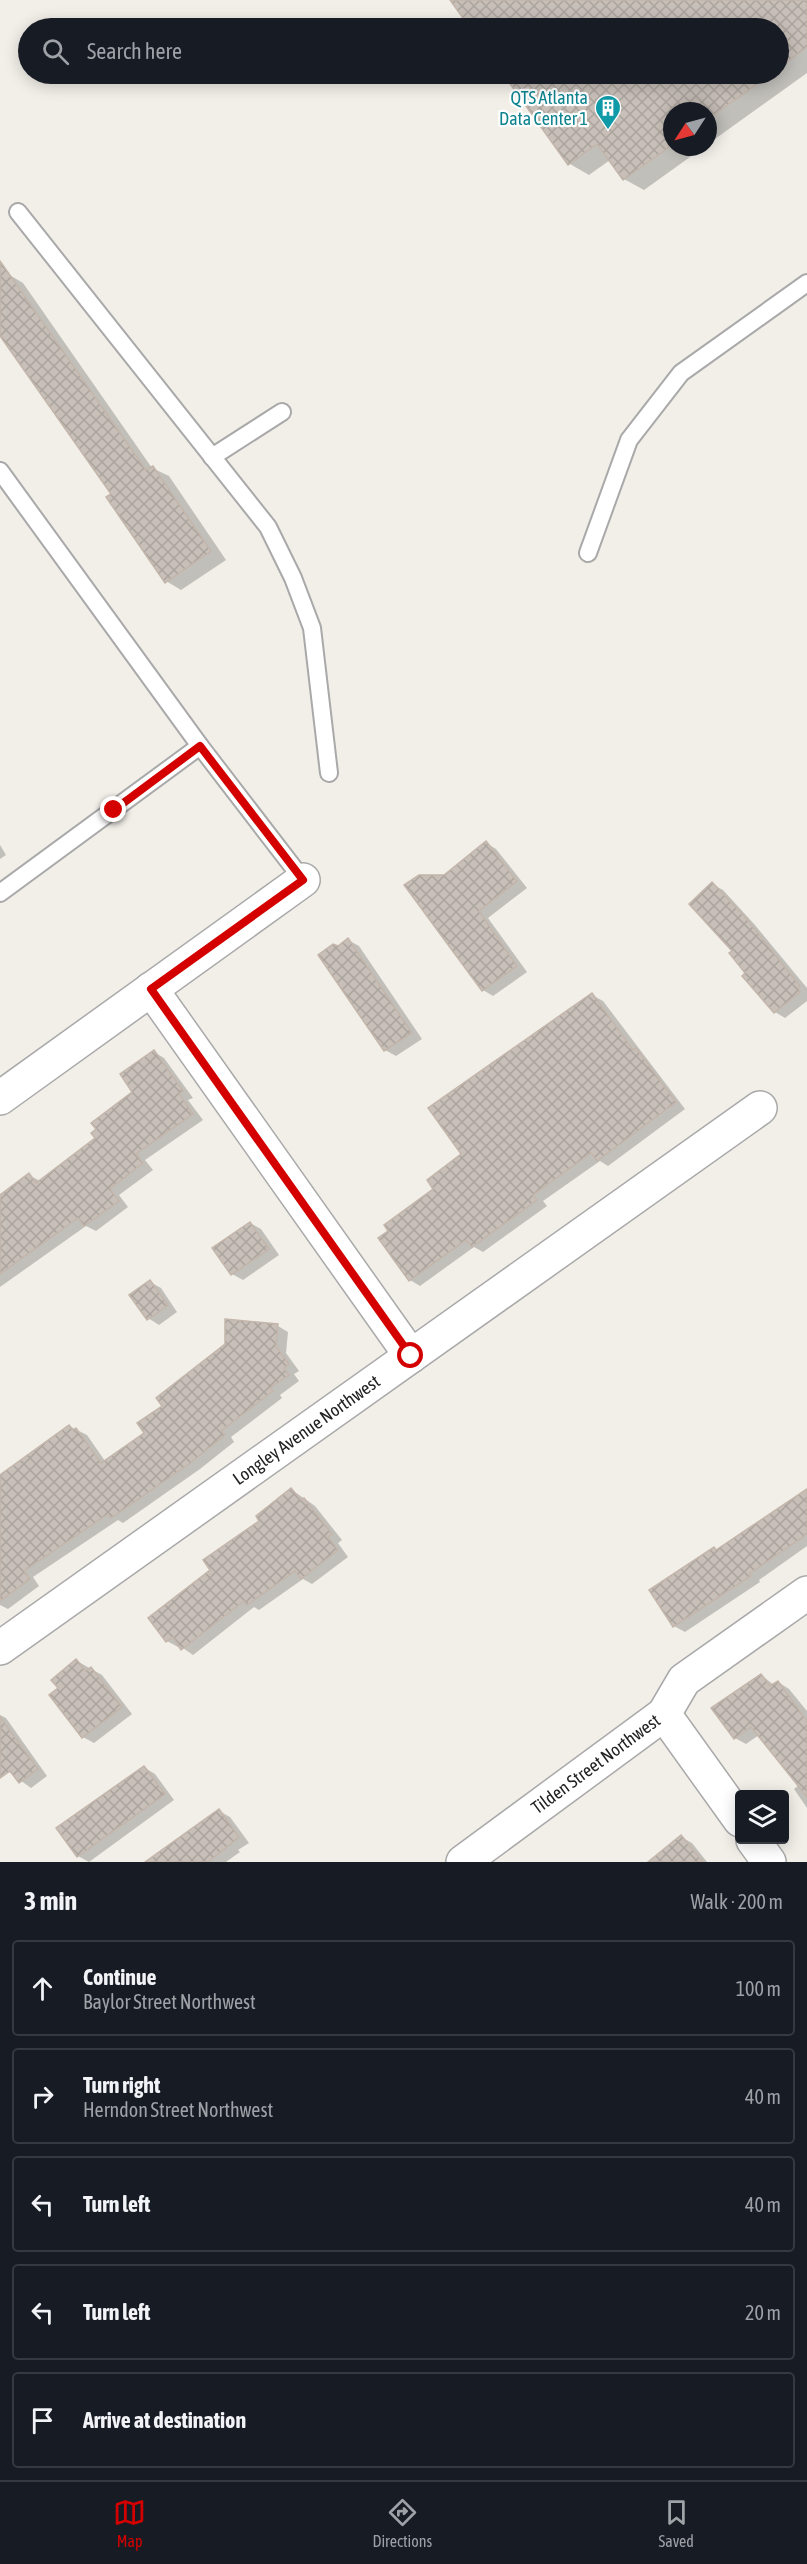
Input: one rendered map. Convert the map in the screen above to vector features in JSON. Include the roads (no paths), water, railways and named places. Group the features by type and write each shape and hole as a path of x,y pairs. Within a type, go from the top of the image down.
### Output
{"street":[{"path":"0,1098 303,880"},
{"path":"151,989 411,1356"},
{"name":"Longley Avenue Northwest","path":"0,1648 760,1108"},
{"name":"Tilden Street Northwest","path":"463,1862 664,1714 684,1680 807,1593"},
{"path":"664,1714 735,1813"},
{"path":"756,1844 769,1862"}],"lane":[{"path":"18,212 268,527 293,578 312,628 329,773"},
{"path":"588,554 629,440 681,373 807,282"},
{"path":"212,457 282,412"},
{"path":"0,471 200,746 303,880"},
{"path":"0,893 200,746"}],"place":[{"name":"QTS Atlanta Data Center 1","path":"608,131"}]}
